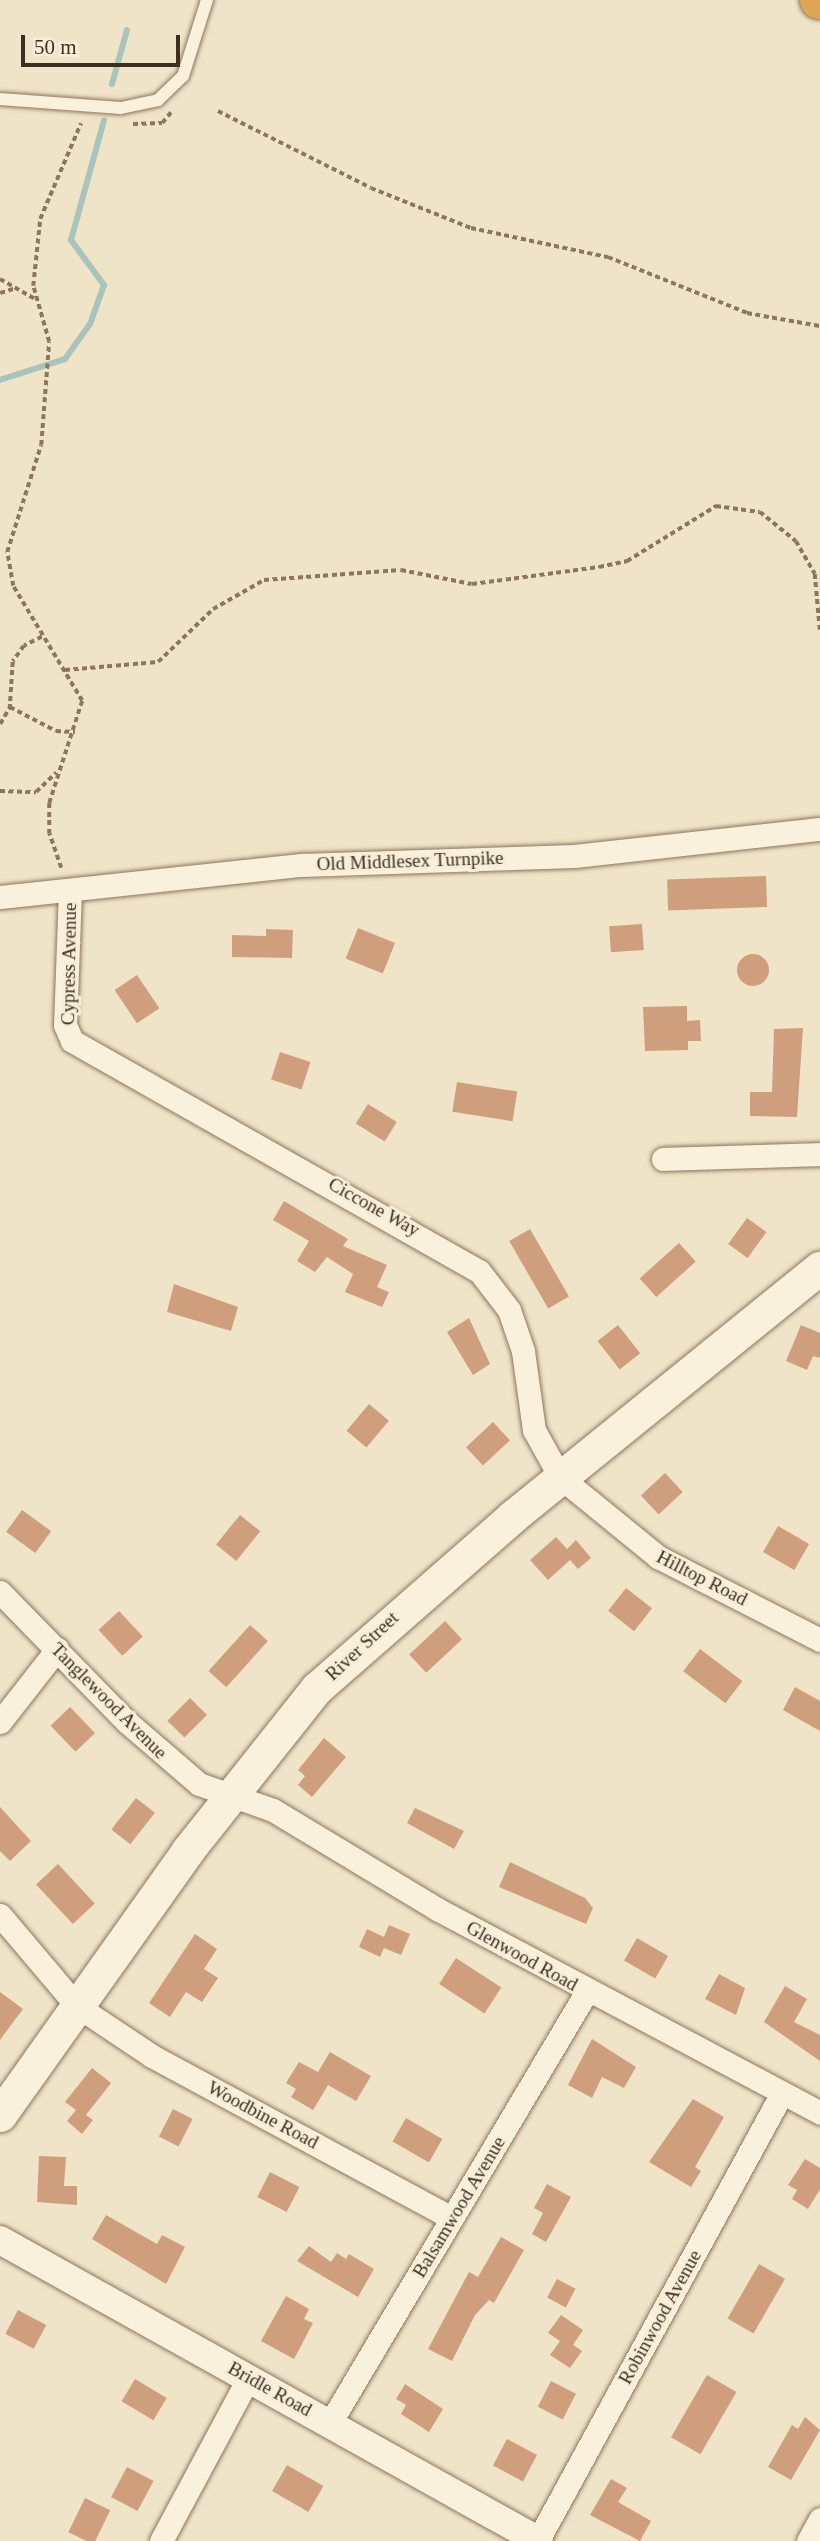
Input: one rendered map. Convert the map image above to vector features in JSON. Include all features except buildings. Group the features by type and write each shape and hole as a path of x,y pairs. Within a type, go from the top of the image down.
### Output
{"main road":[{"name":"River Street","path":"0,2115 228,1796 359,1646 560,1477 820,1268"}],"street":[{"name":"Old Middlesex Turnpike","path":"0,898 301,864 574,856 820,829"},
{"name":"Cypress Avenue","path":"68,1037 70,890"},
{"name":"Ciccone Way","path":"68,1037 479,1271 509,1310 523,1351 534,1430 560,1477"},
{"path":"663,1159 820,1154"},
{"name":"Hilltop Road","path":"560,1477 658,1557 820,1640"},
{"name":"Tanglewood Avenue","path":"0,1592 167,1760 228,1796"},
{"path":"0,1722 57,1649"},
{"name":"Glenwood Road","path":"228,1796 263,1805 326,1838 437,1909 820,2113"},
{"name":"Woodbine Road","path":"0,1915 77,2006 152,2056 452,2218"},
{"name":"Balsamwood Avenue","path":"330,2423 587,1991"},
{"name":"Robinwood Avenue","path":"539,2541 782,2093"},
{"name":"Bridle Road","path":"1,2242 249,2377 539,2541"},
{"path":"161,2541 249,2377"},
{"path":"808,2541 820,2519"}],"lane":[{"path":"0,99 121,108 158,100 176,86 206,0"}],"path":[{"path":"122,122 162,123 176,105 176,86"},
{"path":"218,111 371,188 471,228 608,257 747,313 820,326"},
{"path":"70,890 49,834 57,772 75,732 82,701 13,586 7,552 41,445 49,342 35,299 45,200 74,130 88,119"},
{"path":"0,279 35,299"},
{"path":"0,293 16,288"},
{"path":"65,670 158,662 213,609 264,580 401,570 472,584 599,567 627,561 716,506 760,512 796,541 815,574 820,630"},
{"path":"0,724 10,707 13,662 24,646 42,637"},
{"path":"10,707 55,731 75,732"},
{"path":"0,791 36,792 57,772"}],"waterway":[{"path":"112,84 127,30"},
{"path":"0,380 65,359 90,324 104,285 71,240 104,120"}]}
